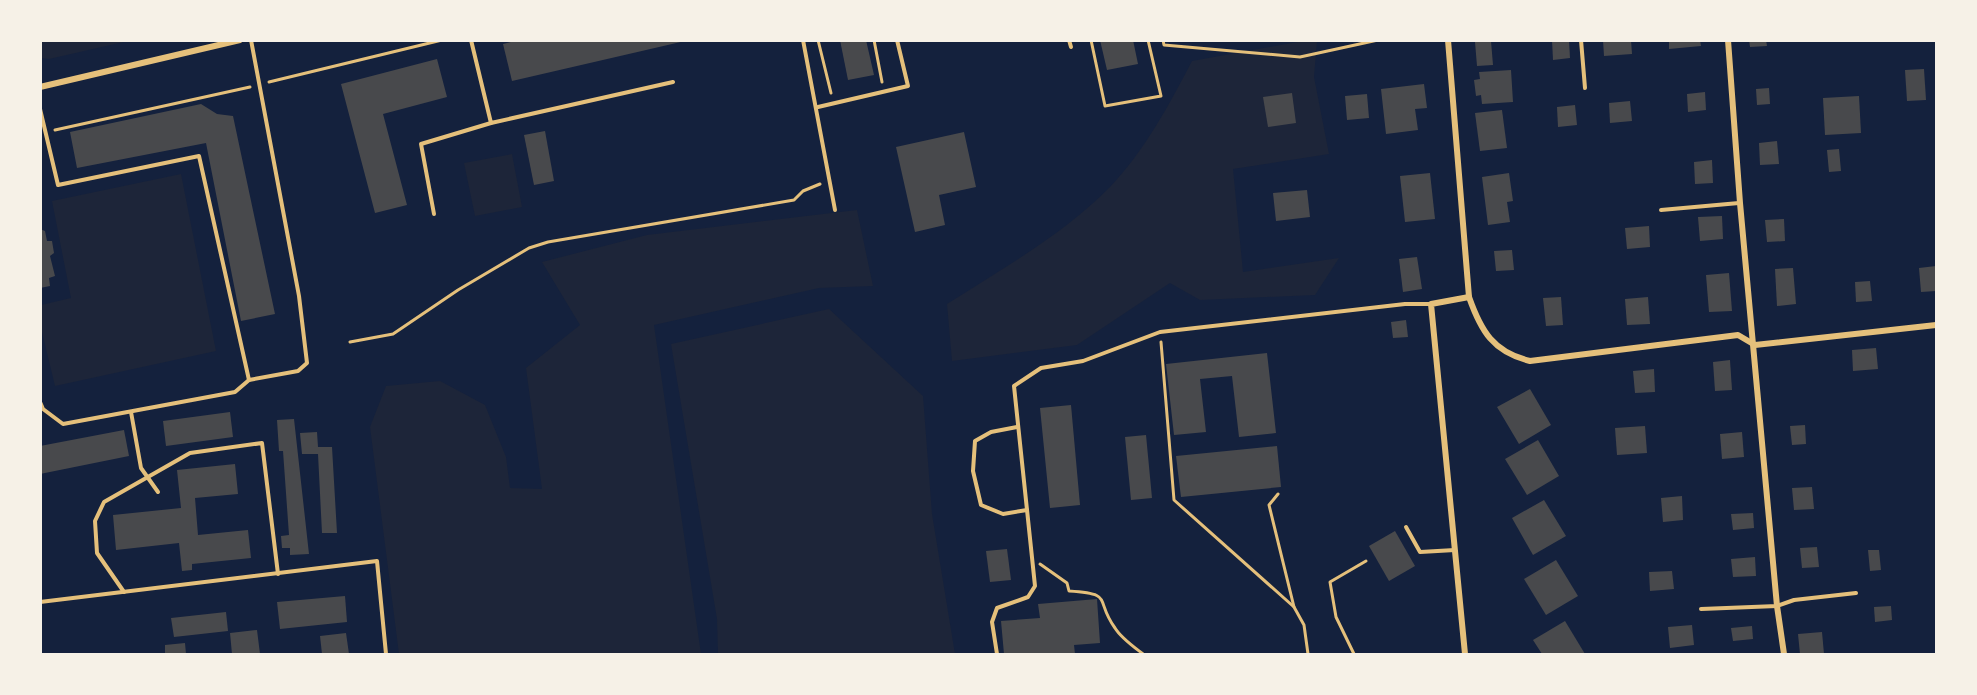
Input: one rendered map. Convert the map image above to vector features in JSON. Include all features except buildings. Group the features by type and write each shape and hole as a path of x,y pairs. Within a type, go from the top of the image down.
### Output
{"street":[{"path":"40,87 240,40"},
{"path":"1448,40 1469,297 1477,320 1487,335 1509,356 1530,361 1738,335 1755,345 1936,325"},
{"path":"1728,40 1740,203 1755,345 1777,606 1784,654"},
{"path":"1465,654 1431,304 1469,297"}],"lane":[{"path":"40,402 43,409 63,424 235,392 249,380 298,371 307,363 299,296 251,40"},
{"path":"471,40 490,123"},
{"path":"803,40 818,107 836,210"},
{"path":"818,107 908,86 897,40"},
{"path":"1069,40 1071,47"},
{"path":"1581,40 1585,88"},
{"path":"434,214 421,144 490,123 673,82"},
{"path":"40,110 58,185 199,156 249,380"},
{"path":"1661,210 1740,203"},
{"path":"997,654 992,622 997,608 1028,597 1035,586 1014,386 1041,368 1083,361 1160,332 1405,304 1431,304"},
{"path":"131,412 141,468 158,492"},
{"path":"1017,427 991,432 975,441 974,471 981,505 1003,514 1027,510"},
{"path":"124,592 97,553 95,521 104,502 190,453 262,443 278,574"},
{"path":"1406,527 1420,552 1455,550"},
{"path":"40,602 377,561 386,654"},
{"path":"1701,609 1777,606 1794,600 1856,593"}],"path":[{"path":"45,132 442,40"},
{"path":"818,40 830,93 840,91"},
{"path":"872,84 882,82 874,40"},
{"path":"1091,40 1105,106 1161,96 1148,40"},
{"path":"1163,40 1164,45 1300,57 1378,40"},
{"path":"350,342 393,334 458,290 529,248 548,242 794,200 803,191 831,181"},
{"path":"1160,332 1174,500 1294,607"},
{"path":"1278,494 1269,505 1294,607 1304,624 1308,654"},
{"path":"1032,560 1048,567 1067,583 1069,591 1096,593 1103,599 1115,628 1143,654"},
{"path":"1354,654 1336,617 1330,582 1366,561"}],"shaded area":[{"path":"40,41 128,41 49,59 41,58"},
{"path":"1303,41 1317,41 1314,77 1329,154 1233,169 1243,272 1339,258 1315,295 1200,300 1170,283 1077,345 952,361 947,304 1053,236 1110,187 1145,142 1192,61"},
{"path":"512,154 522,207 475,216 464,163"},
{"path":"181,174 216,351 55,386 41,328 41,305 71,298 52,201"},
{"path":"857,210 873,286 819,288 654,325 701,654 399,654 370,427 386,386 440,381 485,405 506,457 510,488 542,489 526,368 580,325 542,262 647,235"},
{"path":"829,309 923,396 932,514 955,654 718,654 717,619 671,344"}]}
